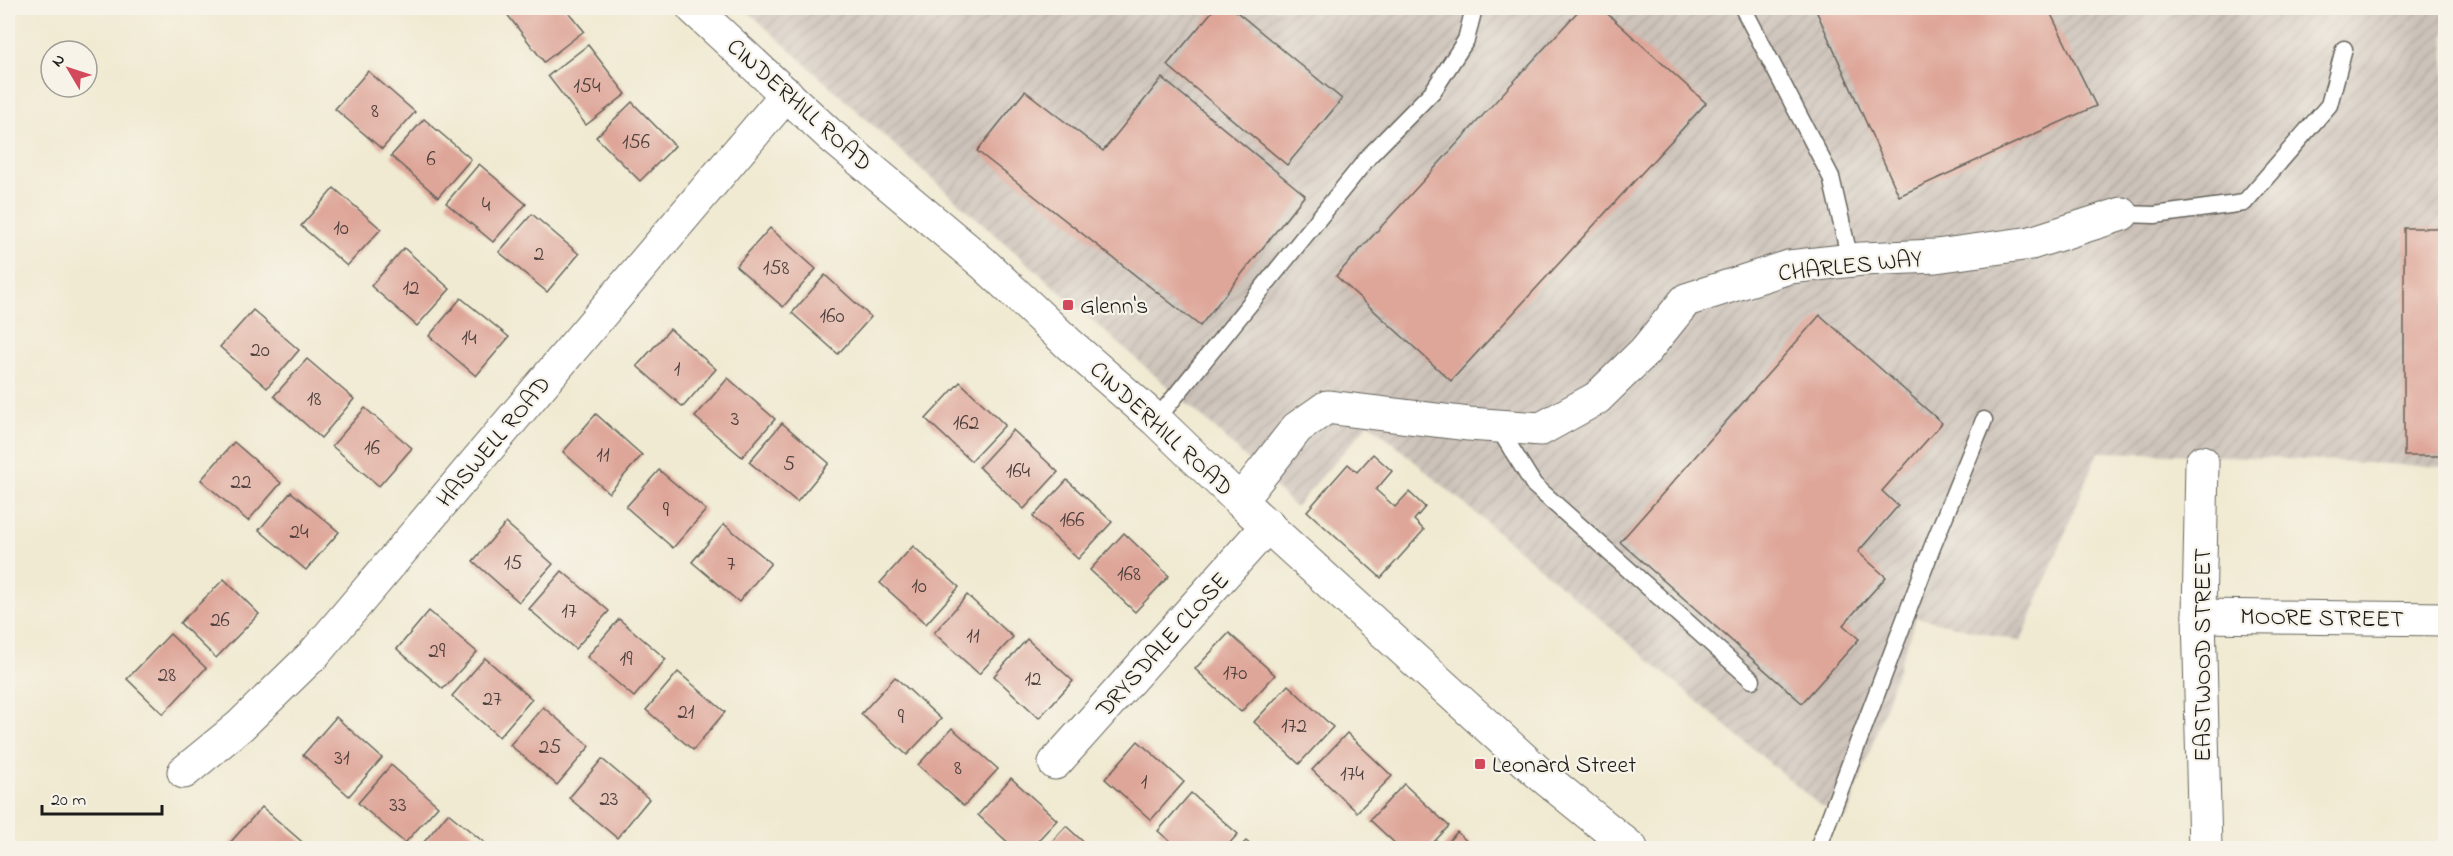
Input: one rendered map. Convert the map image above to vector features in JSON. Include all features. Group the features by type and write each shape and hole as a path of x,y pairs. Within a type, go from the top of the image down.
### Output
{"street":[{"name":"CINDERHILL ROAD","path":"693,8 829,134 983,263 1540,774 1631,849"},
{"name":"HASWELL ROAD","path":"183,772 240,726 314,654 787,94"},
{"name":"CHARLES WAY","path":"1240,501 1297,428 1327,407 1541,429 1597,398 1645,351 1686,300 1789,267 1850,260 1936,256 2031,243 2122,214"},
{"name":"EASTWOOD STREET","path":"2202,462 2199,616 2205,849"},
{"name":"DRYSDALE CLOSE","path":"1055,763 1268,525"},
{"name":"MOORE STREET","path":"2199,616 2445,619"}],"lane":[{"path":"1156,420 1370,155 1433,91 1466,40 1474,8"},
{"path":"1743,8 1831,177 1850,260"},
{"path":"2122,214 2155,215 2244,203 2329,105 2344,49"},
{"path":"1818,849 1933,545 1984,420"},
{"path":"1497,426 1534,485 1752,680"}],"shaded area":[{"path":"744,8 2445,8 2445,467 2098,452 2021,642 1916,617 1847,818 1818,804 1369,423 1295,507 1218,431 925,173"}],"building":[{"path":"513,8 565,8 584,31 544,62 506,13"},
{"path":"1215,8 1232,8 1342,99 1287,165 1167,65"},
{"path":"1581,8 1601,8 1706,103 1451,381 1336,276"},
{"path":"1815,8 2048,8 2096,106 1899,196"},
{"path":"588,45 626,94 586,125 548,76"},
{"path":"368,71 415,112 382,149 335,109"},
{"path":"1162,78 1305,195 1200,326 977,151 1025,91 1103,151"},
{"path":"632,102 675,146 640,181 596,137"},
{"path":"424,119 471,159 438,197 391,156"},
{"path":"479,164 526,204 493,242 446,203"},
{"path":"334,188 381,229 347,266 301,226"},
{"path":"532,214 579,254 547,292 499,252"},
{"path":"770,228 816,269 783,307 736,266"},
{"path":"2404,228 2446,228 2446,456 2404,456"},
{"path":"404,248 450,289 417,326 371,286"},
{"path":"825,275 871,317 838,354 792,313"},
{"path":"461,298 509,337 476,376 429,336"},
{"path":"253,310 299,350 267,388 220,347"},
{"path":"1820,315 1942,423 1882,491 1898,506 1858,552 1886,577 1843,625 1859,639 1802,703 1620,542"},
{"path":"670,329 716,369 683,407 637,366"},
{"path":"307,359 354,399 321,438 274,396"},
{"path":"728,378 775,419 742,457 695,417"},
{"path":"960,382 1005,425 971,461 926,419"},
{"path":"365,408 412,448 379,486 332,446"},
{"path":"596,414 642,455 609,493 563,452"},
{"path":"782,423 829,463 797,502 749,462"},
{"path":"1013,430 1058,472 1024,509 979,467"},
{"path":"234,442 281,483 248,521 201,480"},
{"path":"1373,454 1392,471 1376,490 1395,507 1409,492 1425,507 1414,520 1424,530 1381,578 1307,511 1348,464 1357,472"},
{"path":"659,470 706,510 673,548 626,507"},
{"path":"1067,480 1112,522 1078,559 1033,517"},
{"path":"291,492 339,532 306,570 259,530"},
{"path":"506,523 553,564 519,602 473,561"},
{"path":"724,524 771,563 739,602 692,562"},
{"path":"1124,533 1169,576 1135,612 1090,570"},
{"path":"913,546 959,587 926,624 880,583"},
{"path":"562,571 609,611 575,649 529,609"},
{"path":"224,579 259,614 216,658 180,623"},
{"path":"967,595 1013,637 979,674 934,633"},
{"path":"429,611 477,652 443,689 397,649"},
{"path":"619,619 666,659 634,697 587,657"},
{"path":"1229,633 1275,675 1241,712 1195,669"},
{"path":"170,634 206,668 163,714 127,679"},
{"path":"1027,639 1073,681 1039,718 994,676"},
{"path":"485,658 532,699 499,737 452,696"},
{"path":"678,672 725,712 693,750 646,710"},
{"path":"895,677 941,719 907,755 861,714"},
{"path":"1288,685 1333,727 1299,764 1254,722"},
{"path":"543,707 590,746 557,785 510,745"},
{"path":"336,717 382,758 349,796 303,755"},
{"path":"952,728 998,769 964,806 918,765"},
{"path":"1347,733 1392,776 1357,812 1312,770"},
{"path":"1138,741 1184,782 1151,820 1105,779"},
{"path":"602,759 649,799 617,838 569,798"},
{"path":"391,765 438,806 405,843 358,803"},
{"path":"1011,778 1057,820 1031,848 1014,848 978,815"},
{"path":"1404,784 1449,826 1428,848 1400,848 1370,820"},
{"path":"1191,793 1238,834 1225,848 1178,848 1158,831"},
{"path":"262,807 309,848 232,848 228,845"},
{"path":"448,813 491,848 419,848"},
{"path":"1066,826 1090,848 1046,848"},
{"path":"1457,832 1474,848 1442,848"},
{"path":"1246,841 1254,848 1239,848"}],"place":[{"name":"Glenn's","path":"1068,305"},
{"name":"Leonard Street","path":"1480,764"}]}
